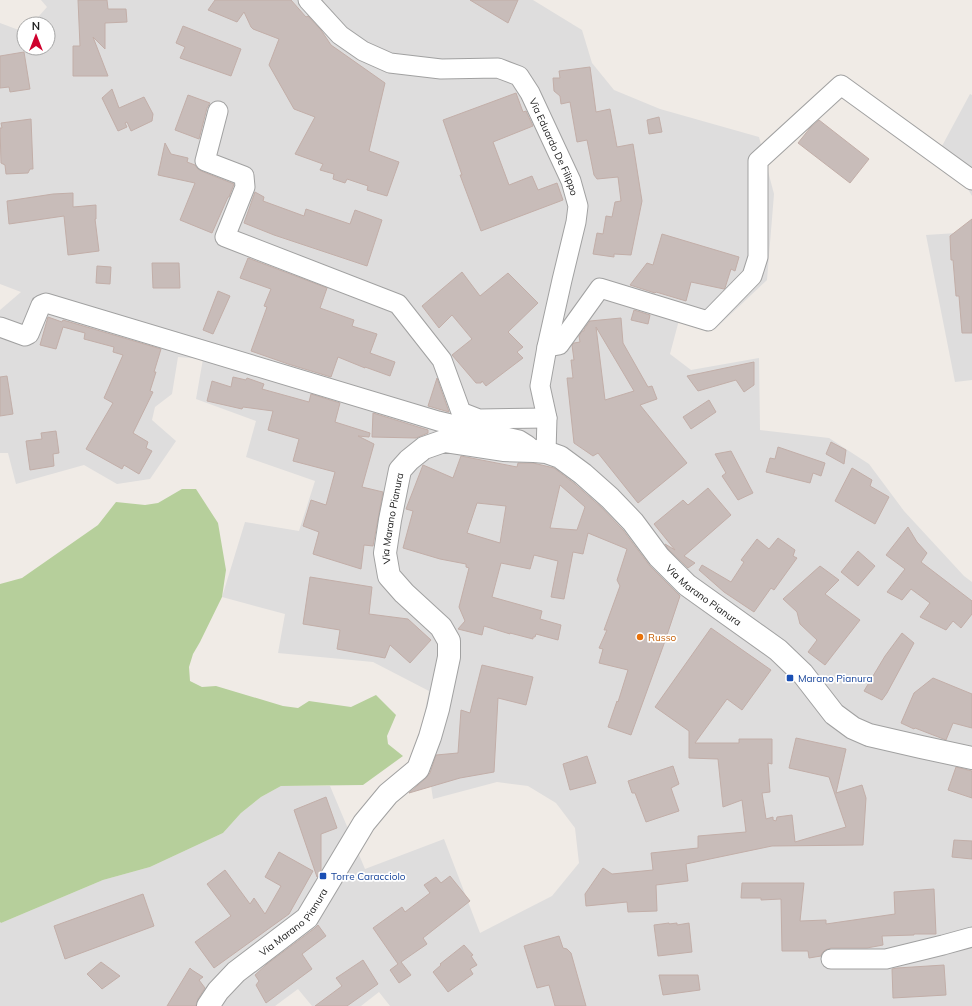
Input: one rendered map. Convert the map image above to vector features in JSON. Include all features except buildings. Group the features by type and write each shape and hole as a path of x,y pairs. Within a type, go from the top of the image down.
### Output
{"street":[{"name":"Via Eduardo De Filippo","path":"308,0 340,35 363,50 390,63 441,69 498,68 519,76 530,93 571,181 578,206 576,222 547,347 540,386 547,418 540,451"},
{"path":"547,347 559,345 600,288 708,321 752,276 758,257 758,161 840,85 972,180"},
{"path":"218,111 205,161 244,176 245,187 225,237 398,304 442,360 461,412 479,419 547,418"},
{"path":"0,327 25,336 29,334 41,306 46,303 438,421 519,440 540,451"},
{"name":"Via Marano Pianura","path":"208,1006 218,991 236,972 307,918 364,823 388,794 418,768 430,737 438,709 449,657 449,641 441,626 404,593 389,576 385,554 400,470 409,460 424,448 444,441 503,450 540,451 560,457 589,479 610,498 633,522 659,557 687,585 778,650 803,674 834,714 853,728 869,735 972,758"},
{"path":"831,959 886,959 972,937"}],"shaded area":[{"path":"41,0 533,0 582,30 592,63 614,90 660,109 759,137 774,194 767,280 714,330 679,320 670,354 691,370 759,358 760,430 829,438 869,464 904,511 964,576 972,582 972,1006 390,1006 379,992 361,1006 312,1006 298,989 275,1006 0,1006 0,922 1,923 103,880 150,867 223,833 241,813 261,797 281,786 330,786 365,869 444,839 480,933 552,896 579,863 575,828 556,803 528,786 497,782 433,799 422,726 429,691 373,662 278,653 285,614 222,597 245,522 299,531 315,481 246,457 256,421 196,399 203,359 178,357 172,394 155,407 152,420 176,441 150,479 117,484 84,465 16,484 8,453 0,453 0,310 21,292 0,284 0,23 16,29 16,56 56,56 56,16 39,16 47,7"},
{"path":"970,94 972,95 972,196 966,186 935,159"},
{"path":"972,232 972,380 955,382 926,235"}],"green space":[{"path":"182,489 196,489 218,523 226,570 222,597 193,654 189,667 190,681 202,687 216,686 283,706 298,708 309,701 351,707 376,695 396,715 387,736 388,744 403,756 363,785 281,786 261,797 241,813 223,833 150,867 103,880 1,923 0,584 22,578 98,525 116,502 145,505 158,503"}],"place":[{"name":"Russo","path":"640,637"},
{"name":"Marano Pianura","path":"790,678"},
{"name":"Torre Caracciolo","path":"323,876"}]}
